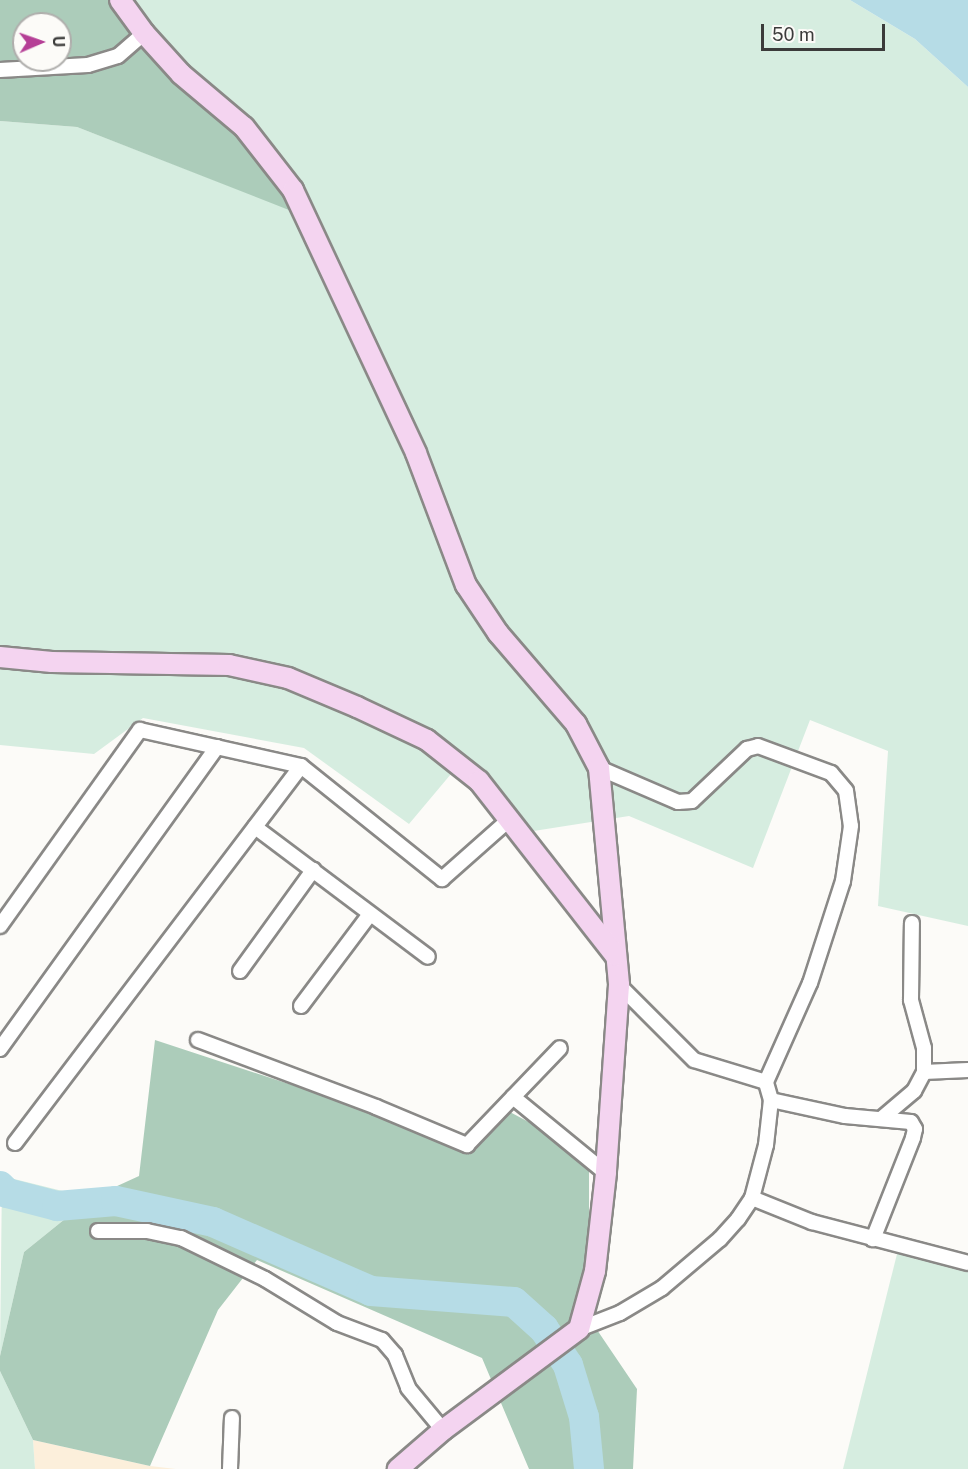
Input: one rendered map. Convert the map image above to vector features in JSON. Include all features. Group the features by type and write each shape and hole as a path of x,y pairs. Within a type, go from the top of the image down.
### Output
{"main road":[{"path":"120,0 144,33 181,74 244,127 293,190 416,453 466,585 498,633 576,724 599,768 619,985 606,1173 595,1271 572,1335 443,1430 398,1469"},
{"path":"0,657 52,663 229,664 288,678 427,740 479,780 511,818 616,956"}],"street":[{"path":"0,70 88,65 118,56 144,33"},
{"path":"0,926 140,730 301,766 442,879 511,818"},
{"path":"572,1335 620,1313 662,1288 720,1239 738,1220 752,1198 765,1145 771,1100 766,1083 810,983 843,881 851,826 846,791 831,773 758,746 747,749 692,801 678,802 599,768"},
{"path":"0,1049 217,747"},
{"path":"15,1143 301,766"},
{"path":"255,827 428,957"},
{"path":"240,971 313,870"},
{"path":"301,1005 370,914"},
{"path":"882,1118 914,1091 924,1072 924,1048 911,1000 912,922"},
{"path":"619,985 694,1060 766,1083"},
{"path":"198,1040 376,1107 466,1144 560,1048"},
{"path":"924,1072 968,1070"},
{"path":"513,1097 606,1173"},
{"path":"771,1100 845,1116 911,1122 915,1129 873,1239"},
{"path":"752,1198 812,1222 968,1263"},
{"path":"98,1231 147,1231 181,1238 265,1279 337,1323 382,1340 395,1355 408,1388 443,1430"},
{"path":"230,1469 232,1418"}],"shaded area":[{"path":"33,1440 150,1466 176,1469 35,1469"}],"green space":[{"path":"0,0 134,0 294,212 77,127 0,121"},
{"path":"134,0 850,0 915,39 968,87 968,926 878,906 888,751 810,720 753,868 629,816 521,833 456,768 409,824 304,748 143,718 94,754 0,745 0,121 77,127 294,211"},
{"path":"155,1040 466,1142 506,1110 589,1154 589,1318 637,1389 633,1469 529,1469 482,1358 257,1260 218,1310 150,1466 33,1440 0,1371 0,1356 24,1252 91,1198 139,1176"},
{"path":"2,1176 91,1198 24,1252 0,1356"},
{"path":"898,1250 968,1268 968,1469 843,1469"},
{"path":"0,1371 33,1440 35,1469 0,1469"}],"water":[{"path":"850,0 968,0 968,87 915,39"}],"waterway":[{"path":"0,1186 7,1193 57,1206 116,1201 213,1222 371,1291 514,1302 544,1329 568,1365 584,1417 589,1469"}]}
